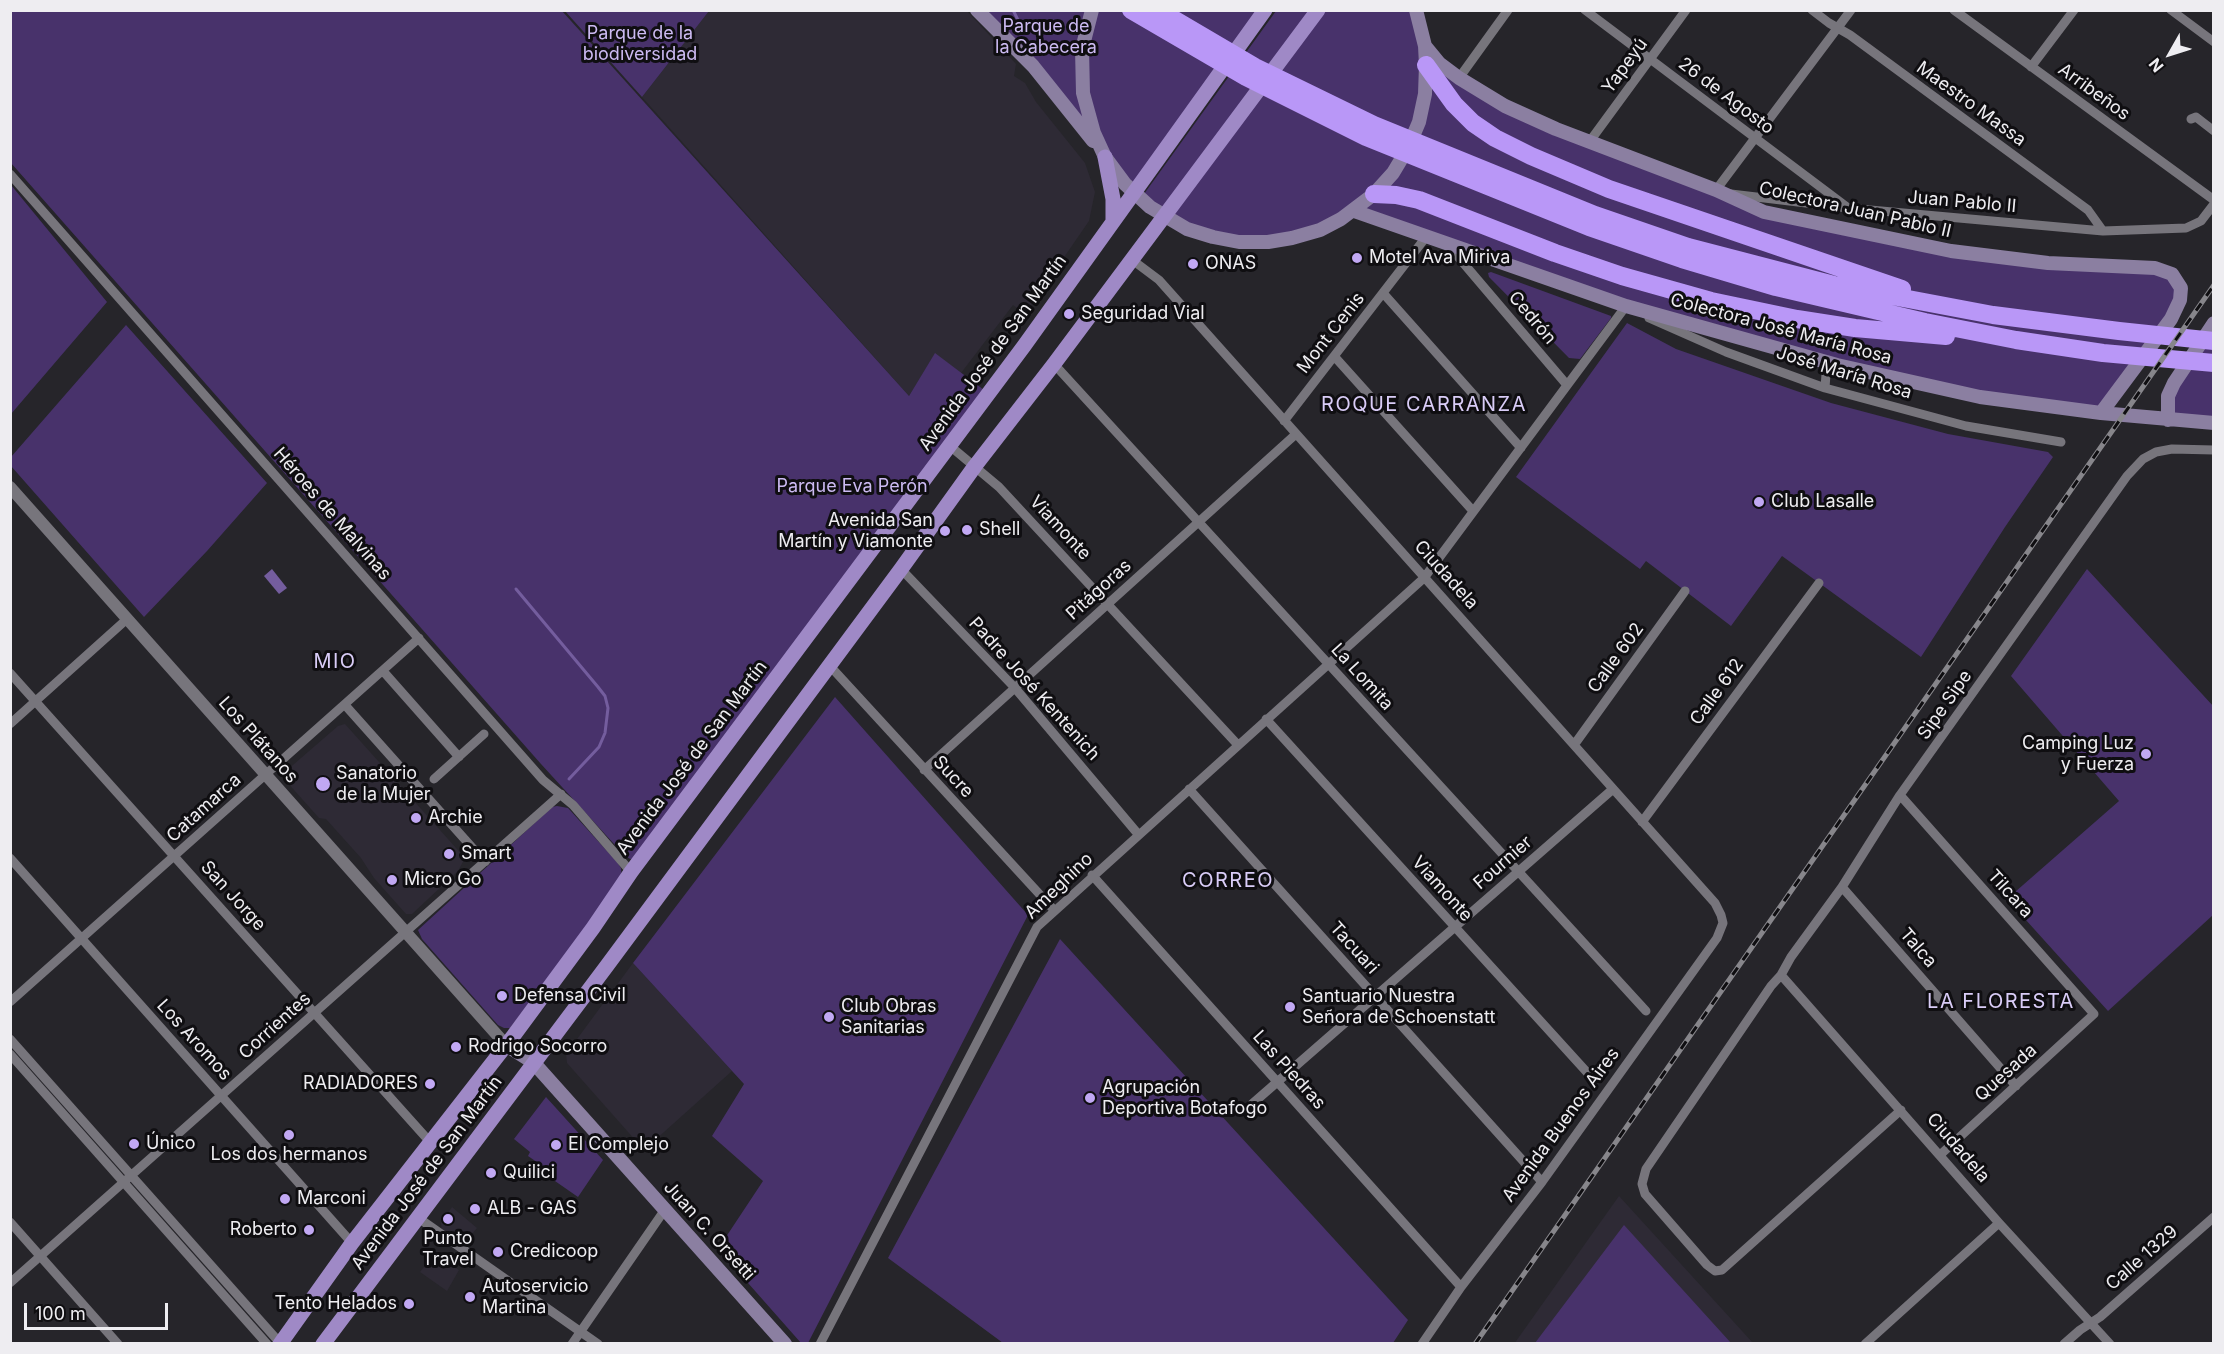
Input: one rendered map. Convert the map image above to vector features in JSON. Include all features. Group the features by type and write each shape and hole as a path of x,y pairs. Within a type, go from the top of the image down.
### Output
{"highway":[{"path":"1131,10 1197,50 1296,103 1432,157 1688,247 1834,285 1993,315 2214,341"},
{"path":"1158,10 1255,67 1432,157 1589,227 1682,259 1776,287 1925,322 2016,340 2103,353 2214,363"},
{"path":"1426,65 1454,104 1473,123 1495,138 1531,156 1609,189 1783,249 1915,293 1993,315"},
{"path":"1374,194 1396,195 1419,200 1555,253 1622,276 1711,300 1797,319 1855,328 2016,340"}],"main road":[{"path":"977,10 1033,66 1134,194 1164,217 1187,229 1239,242 1268,242 1320,230 1354,211 1374,194 1398,165 1419,122 1425,94 1425,46 1416,10"},
{"path":"1092,10 1082,49 1083,93 1094,133 1104,154 1113,198 1113,221"},
{"name":"Avenida José de San Martín","path":"280,1343 352,1243 506,1045 593,928 631,872 1024,346 1264,10"},
{"name":"Avenida José de San Martín","path":"323,1344 830,666 975,466 1054,364 1318,10"},
{"name":"Colectora Juan Pablo II","path":"1425,46 1439,63 1458,78 1505,106 1556,129 1717,191 1764,212 1951,251 2048,263 2155,268 2172,274 2181,288 2180,300 2171,318 2101,413"},
{"name":"Colectora José María Rosa","path":"1354,211 1626,306 1837,365 1980,397 2101,413 2214,423"},
{"path":"2168,420 2168,396 2174,383 2214,323"},
{"name":"Los Plátanos","path":"506,1045 533,1062"},
{"name":"Juan C. Orsetti","path":"533,1062 666,1208 785,1344"}],"street":[{"path":"1458,78 1508,10"},
{"name":"26 de Agosto","path":"1585,10 1848,208"},
{"name":"Yapeyú","path":"1590,141 1686,10"},
{"name":"Maestro Massa","path":"1812,10 2088,210 2103,231"},
{"path":"1717,191 1851,10"},
{"name":"Arribeños","path":"1954,10 2214,202"},
{"path":"2171,10 2214,42"},
{"path":"2031,67 2071,12"},
{"path":"2191,119 2196,117 2214,131"},
{"name":"Héroes de Malvinas","path":"10,174 543,780 561,794 631,872"},
{"name":"Juan Pablo II","path":"1717,191 1848,208 2103,231 2186,228 2201,221 2214,202"},
{"name":"Mont Cenis","path":"1284,421 1426,237"},
{"name":"Cedrón","path":"1448,245 1567,385"},
{"name":"Ciudadela","path":"1131,259 1159,280 1715,903 1723,923"},
{"path":"1383,293 1521,447"},
{"name":"Ameghino","path":"820,1344 1036,927 1424,578 1626,306"},
{"name":"José María Rosa","path":"1626,306 1669,328 1726,352 1825,388 1966,426 2061,442"},
{"path":"1334,356 1473,512"},
{"name":"La Lomita","path":"1054,364 1646,1011"},
{"path":"1825,388 1826,374 1837,365"},
{"name":"Pitágoras","path":"924,770 1296,434"},
{"name":"Viamonte","path":"950,446 999,487 1238,744"},
{"name":"Sipe Sipe","path":"1900,1110 1722,1270 1715,1271 1707,1265 1645,1194 1642,1184 1646,1169 1771,986 1781,975 1791,957 1842,887 1900,795 2127,476 2143,459 2156,452 2172,449 2214,450"},
{"name":"Los Plátanos","path":"10,487 506,1045"},
{"name":"Padre José Kentenich","path":"901,570 1015,688 1138,834"},
{"name":"Calle 612","path":"1642,822 1819,583"},
{"name":"Calle 602","path":"1574,745 1685,591"},
{"path":"10,724 127,619"},
{"name":"Catamarca","path":"10,1002 419,638"},
{"name":"Sucre","path":"830,666 1054,910"},
{"path":"383,671 459,757"},
{"name":"San Jorge","path":"10,673 430,1142"},
{"path":"345,705 485,862"},
{"name":"Viamonte","path":"1266,719 1594,1080"},
{"path":"434,779 484,734"},
{"name":"Tacuari","path":"1189,789 1542,1182"},
{"name":"Fournier","path":"1252,1104 1377,998 1613,789"},
{"name":"Corrientes","path":"10,1283 561,794"},
{"name":"Tilcara","path":"1900,795 2094,1014"},
{"name":"Los Aromos","path":"10,858 352,1243"},
{"name":"Las Piedras","path":"1092,875 1461,1287"},
{"name":"Talca","path":"1842,887 2016,1086"},
{"name":"Avenida Buenos Aires","path":"1422,1344 1461,1287 1542,1182 1717,938 1723,923"},
{"name":"Ciudadela","path":"1781,975 1999,1223 2110,1344"},
{"name":"Quesada","path":"1940,1155 2094,1014"},
{"path":"10,1039 267,1344"},
{"path":"10,1054 280,1343"},
{"path":"572,1344 666,1208"},
{"path":"417,1217 598,1344"},
{"name":"Calle 1329","path":"2064,1344 2100,1317 2214,1217"},
{"path":"10,1222 118,1344"},
{"path":"1865,1344 1999,1223"}],"shaded area":[{"path":"709,11 967,11 1016,64 1014,76 1025,83 1036,102 1085,163 1095,192 1089,221 1025,314 1013,305 961,373 935,354 909,396 642,97"},
{"path":"272,569 287,588 279,594 264,576"},
{"path":"345,724 465,858 458,871 412,914 406,914 326,819 319,818 286,781 286,771 338,726"},
{"path":"633,963 732,1071 644,1150 567,1063 566,1054"},
{"path":"1619,1196 1753,1343 1514,1344"},
{"path":"452,1207 477,1228 462,1246 442,1235 441,1223"},
{"path":"432,1257 438,1257 459,1270 447,1291 420,1272"}],"green space":[{"name":"Parque Eva Perón","path":"10,11 562,11 909,396 935,353 984,390 632,860 625,856 541,764 11,163"},
{"name":"Parque de la biodiversidad","path":"565,11 709,11 642,97"},
{"name":"Parque de la Cabecera","path":"977,11 1265,11 1134,194"},
{"path":"1276,11 1313,11 1161,209 1144,194"},
{"path":"1318,11 1416,11 1425,46 1505,106 1719,192 1860,234 2172,274 2180,300 2101,413 1980,397 1760,345 1354,211 1320,230 1239,242 1164,217"},
{"path":"11,185 107,302 11,414"},
{"path":"1491,272 1611,316 1611,318 1580,359 1569,358 1489,277 1488,273"},
{"name":"Club Lasalle","path":"1627,323 1676,349 1831,403 1948,434 2048,452 2053,457 1921,657 1782,556 1731,626 1646,561 1640,569 1516,477"},
{"path":"2213,323 2213,423 2168,420 2167,408"},
{"path":"126,325 267,483 144,617 11,466 11,457"},
{"name":"Camping Luz y Fuerza","path":"2087,569 2214,707 2213,915 2108,1011 2007,899 2119,801 2011,676"},
{"name":"Club Obras Sanitarias","path":"835,697 1028,915 808,1343 801,1343 718,1249 763,1181 712,1136 744,1084 633,963"},
{"path":"552,807 568,808 617,862 621,868 622,879 510,1028 504,1028 498,1025 422,939 418,930"},
{"name":"Agrupación Deportiva Botafogo","path":"1060,939 1408,1320 1393,1343 1003,1343 888,1258"},
{"name":"El Complejo","path":"546,1097 603,1160 578,1197 542,1172 544,1167 528,1156 530,1152 514,1139"},
{"path":"1624,1225 1731,1343 1535,1343"}],"waterway":[{"path":"1013,10 1020,24"},
{"path":"516,589 605,696 608,708 605,733 599,747 569,779"}],"railway":[{"path":"1475,1344 2214,285"}],"place":[{"name":"Motel Ava Miriva","path":"1357,258"},
{"name":"ONAS","path":"1193,264"},
{"name":"Seguridad Vial","path":"1069,314"},
{"name":"Club Lasalle","path":"1759,502"},
{"name":"Shell","path":"967,530"},
{"name":"Avenida San Martín y Viamonte","path":"945,531"},
{"name":"Camping Luz y Fuerza","path":"2146,754"},
{"name":"Sanatorio de la Mujer","path":"323,784"},
{"name":"Archie","path":"416,818"},
{"name":"Smart","path":"449,854"},
{"name":"Micro Go","path":"392,880"},
{"name":"Defensa Civil","path":"502,996"},
{"name":"Santuario Nuestra Señora de Schoenstatt","path":"1290,1007"},
{"name":"Club Obras Sanitarias","path":"829,1017"},
{"name":"Rodrigo Socorro","path":"456,1047"},
{"name":"RADIADORES","path":"430,1084"},
{"name":"Agrupación Deportiva Botafogo","path":"1090,1098"},
{"name":"Los dos hermanos","path":"289,1135"},
{"name":"Único","path":"134,1144"},
{"name":"El Complejo","path":"556,1145"},
{"name":"Quilici","path":"491,1173"},
{"name":"Marconi","path":"285,1199"},
{"name":"ALB - GAS","path":"475,1209"},
{"name":"Punto Travel","path":"448,1219"},
{"name":"Roberto","path":"309,1230"},
{"name":"Credicoop","path":"498,1252"},
{"name":"Autoservicio Martina","path":"470,1297"},
{"name":"Tento Helados","path":"409,1304"}],"district":[{"name":"ROQUE CARRANZA","path":"1424,405"},
{"name":"MIO","path":"335,662"},
{"name":"CORREO","path":"1228,881"},
{"name":"LA FLORESTA","path":"2001,1002"}]}
